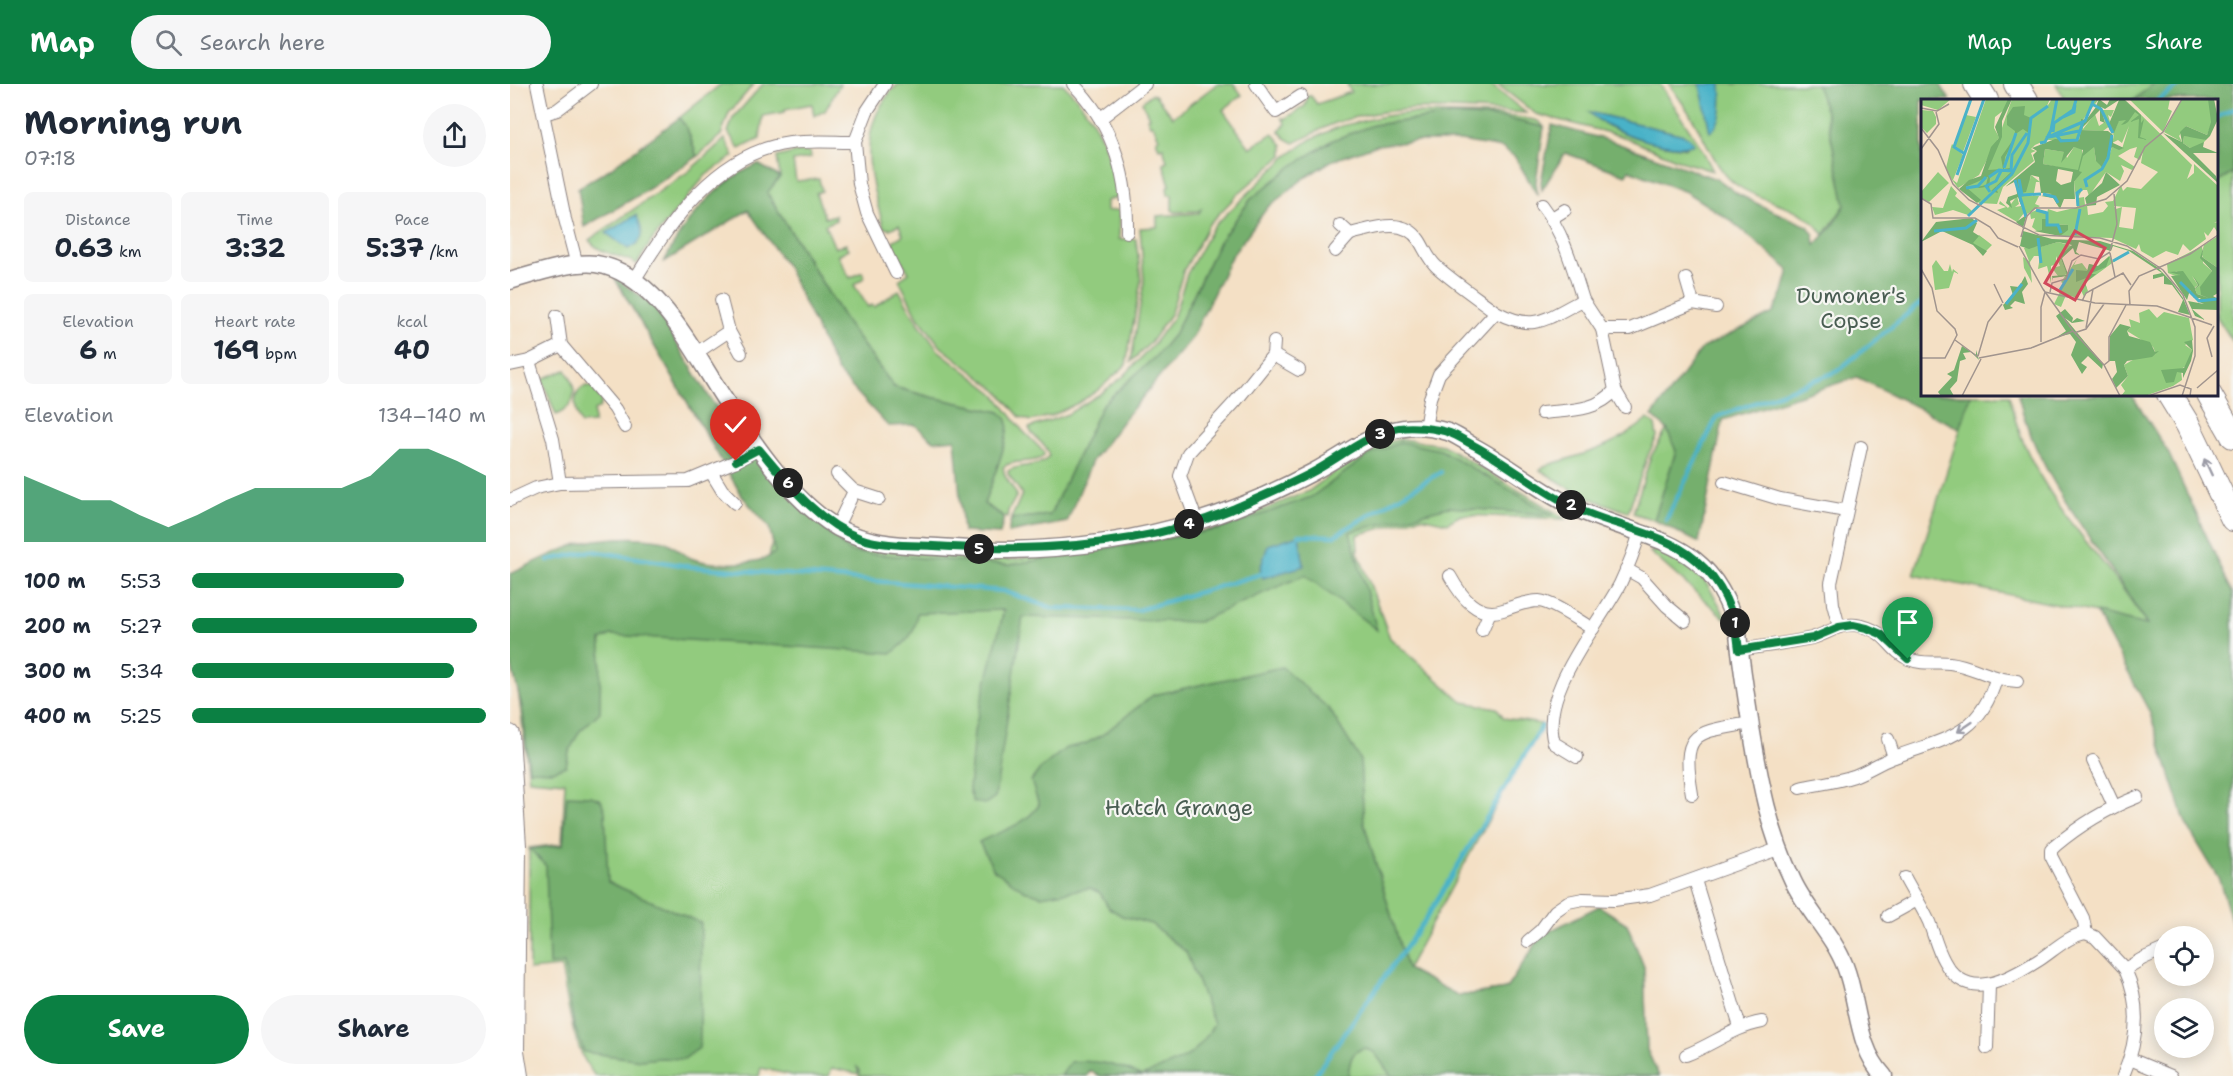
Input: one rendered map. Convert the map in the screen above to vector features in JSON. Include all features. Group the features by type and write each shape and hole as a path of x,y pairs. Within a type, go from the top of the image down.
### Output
{"highway":[{"path":"1976,84 1985,99"},
{"path":"2016,84 2025,99"},
{"path":"2170,396 2188,426 2233,519"},
{"path":"2210,396 2233,436"}],"main road":[{"path":"510,734 517,824 515,1051 519,1076"}],"street":[{"path":"537,84 564,219 577,264"},
{"path":"544,114 557,110 591,84"},
{"path":"885,84 867,111 855,142 859,184 867,213 896,273"},
{"path":"1072,84 1101,117 1117,156 1127,212 1127,232"},
{"path":"1101,117 1144,84"},
{"path":"1256,84 1276,112 1301,96"},
{"path":"635,279 687,205 722,171 762,151 789,143 855,142"},
{"path":"1542,205 1552,218 1571,258 1582,300 1602,329 1615,390 1625,407"},
{"path":"1552,218 1565,210"},
{"path":"1340,225 1350,234"},
{"path":"1335,251 1350,234 1396,226 1409,230 1437,267 1496,312 1512,320 1530,323 1553,316 1582,300"},
{"path":"510,281 586,263 606,266 635,279 654,297 696,353 759,449 801,499 837,527 863,539 895,544 997,550 1076,546 1134,537 1197,522 1228,511 1312,472 1375,435 1401,428 1449,432 1492,456 1542,490 1586,513 1640,531 1675,546 1711,575 1732,615 1738,633 1762,795 1778,849 1794,883 1844,964 1850,979 1865,1044 1874,1065 1884,1076"},
{"path":"1686,279 1693,303"},
{"path":"721,300 729,331 741,353"},
{"path":"1602,329 1630,329 1693,303 1716,307"},
{"path":"1425,429 1430,398 1439,374 1496,312"},
{"path":"557,316 561,345 615,409 626,427"},
{"path":"696,353 729,331"},
{"path":"1197,522 1180,476 1188,453 1235,402 1273,355 1274,342"},
{"path":"510,365 529,360 561,345"},
{"path":"1273,355 1299,370"},
{"path":"529,360 553,440 560,483"},
{"path":"1542,413 1593,406 1604,402 1615,390"},
{"path":"1839,627 1831,583 1861,447"},
{"path":"510,500 536,488 560,483 688,482 759,449"},
{"path":"711,472 716,482 735,503"},
{"path":"837,474 854,491 879,499"},
{"path":"1724,483 1780,499 1845,512"},
{"path":"837,527 854,491"},
{"path":"1577,757 1554,743 1550,723 1556,696 1564,677 1626,569 1640,531"},
{"path":"1626,569 1642,578 1667,606 1685,621"},
{"path":"1450,576 1474,607 1490,612 1501,611 1524,603 1545,602 1593,629"},
{"path":"1482,630 1490,612"},
{"path":"1739,650 1813,638 1839,627 1853,625 1875,630 1908,659 1925,663 1960,665 1996,679 2017,681"},
{"path":"1800,788 1845,779 1894,757 1929,746 1968,726 1987,704 1996,679"},
{"path":"1692,794 1687,762 1690,744 1695,738 1708,731 1751,723"},
{"path":"1888,739 1894,757"},
{"path":"2093,762 2114,806"},
{"path":"2086,933 2084,918 2054,863 2051,850 2093,818 2137,797"},
{"path":"1528,941 1555,912 1568,902 1583,899 1614,900 1650,895 1778,849"},
{"path":"1905,878 1948,967 1962,980 1989,985 2020,971 2074,936 2086,933 2095,937 2125,969 2132,985 2136,1006 2135,1034 2130,1059 2122,1076"},
{"path":"1695,880 1740,1027"},
{"path":"1888,916 1917,900"},
{"path":"2125,969 2154,953"},
{"path":"1987,1048 1989,985"},
{"path":"1686,1055 1740,1027 1762,1022"},
{"path":"2130,1059 2170,1076"}],"green space":[{"path":"721,84 754,84 729,113 721,135 697,157 687,128 679,118"},
{"path":"763,84 840,84 825,111 814,116 812,104 763,116 760,139 739,149 728,132 733,118"},
{"path":"898,84 1063,84 1075,96 1093,122 1106,150 1119,197 1106,201 1106,211 1120,212 1119,239 1136,239 1141,281 1126,365 1097,391 1078,403 1051,416 1031,421 1020,417 998,391 941,347 918,317 899,280 909,273 892,244 903,235 899,225 890,229 884,228 870,171 870,135 875,117 884,100"},
{"path":"1217,84 1234,84 1242,95 1223,110 1250,148 1273,133 1283,145 1283,155 1240,192 1209,224 1183,272 1171,313 1150,343 1131,362 1144,281 1140,228 1157,227 1157,216 1199,213 1201,209 1175,212 1172,210 1172,195 1168,195 1167,187 1170,185 1163,163 1167,161 1163,147 1159,148 1156,140 1159,138 1153,125 1150,125 1142,102 1151,94 1155,95 1173,117"},
{"path":"1347,84 1426,84 1430,88 1438,84 1490,84 1526,113 1454,109 1383,112 1336,123 1294,143 1285,138 1279,130 1286,124 1282,118 1285,119 1305,106 1308,96 1311,96 1317,104 1351,92"},
{"path":"1497,84 1660,84 1701,147 1713,171 1683,162 1621,136 1536,114","holes":["1589,112 1684,135 1687,148 1648,141 1622,132"]},
{"path":"1669,84 1816,84 1826,112 1845,205 1824,235 1816,224 1795,210 1749,192 1731,181 1719,167 1691,115"},
{"name":"Dumoner's Copse","path":"1816,84 1940,84 1949,99 1921,99 1921,396 1971,396 1960,429 1857,377 1723,420 1699,543 1654,520 1676,451 1667,429 1652,416 1702,348 1773,313 1783,292 1789,270 1730,220 1686,192 1629,170 1626,175 1565,153 1542,190 1541,182 1552,125 1611,141 1719,180 1738,194 1808,226 1814,235 1815,245 1830,229 1845,205 1826,112"},
{"path":"2056,84 2153,84 2135,99 2064,99"},
{"path":"2153,84 2233,84 2233,173 2218,182 2218,99 2135,99"},
{"path":"1411,113 1499,115 1535,120 1544,127 1503,118 1452,115 1373,125 1251,199 1219,242 1175,333 1156,356 1102,405 1050,515 1011,519 1022,494 1008,471 1040,463 1049,456 1046,448 1029,428 1068,414 1100,394 1124,376 1152,346 1174,316 1187,274 1213,227 1287,156 1311,139 1341,126 1384,116"},
{"path":"1452,115 1503,118 1544,127 1536,182 1538,196 1515,157 1502,148 1460,141 1418,141 1377,145 1331,161 1303,179 1267,208 1231,257 1192,338 1092,461 1067,522 1008,533 1011,519 1050,515 1102,405 1156,356 1175,333 1219,242 1251,199 1292,166 1333,140 1373,125"},
{"path":"679,118 687,128 697,157 641,194 584,227 578,188 608,170"},
{"path":"725,139 734,156 706,175 652,240 637,264 599,249 589,240 689,171"},
{"path":"797,152 810,152 811,158 793,161 796,181 819,179 822,191 816,193 825,218 835,215 836,220 825,225 835,248 846,244 849,249 838,255 850,278 862,272 865,277 854,285 868,307 872,305 874,307 899,290 915,318 938,350 994,393 1022,430 1044,452 1044,456 1040,459 1008,464 1003,467 1005,476 1017,495 1008,511 1007,518 984,504 1003,448 1008,427 1007,420 1000,412 894,387 848,325 767,192 780,177 777,157"},
{"path":"758,164 780,177 767,193 848,325 894,387 1000,412 1007,420 1008,427 1003,448 984,504 1004,517 1000,534 963,532 955,439 934,441 915,425 888,426 837,371 787,267 748,210 664,262 681,231 702,204 714,192 742,172"},
{"path":"2233,173 2233,342 2218,319 2218,182"},
{"path":"614,277 654,306 713,403 804,510 850,552 1008,565 1221,529 1311,497 1369,455 1401,442 1441,450 1553,515 1448,507 1350,532 1377,630 1305,575 1198,622 1023,617 995,797 985,804 973,802 969,790 974,731 1004,610 917,613 915,626 910,636 892,653 611,635 601,640 600,712 579,732 569,752 566,766 552,771 529,770 523,711 510,660 510,574 580,543 612,538 664,541 691,558 709,562 747,562 769,557 775,552 769,527 742,496"},
{"path":"566,370 573,384 574,396 569,406 556,415 542,379"},
{"path":"586,386 593,387 602,401 599,408 594,411 594,423 581,424 575,403 578,392"},
{"path":"1971,396 2009,396 2020,433 2043,481 2147,626 2096,613 1914,575"},
{"path":"2018,396 2133,396 2168,452 2233,594 2233,927 2219,879 2186,824 2149,711 2096,613 2147,625 2056,486 2027,427"},
{"path":"1648,419 1655,425 1657,437 1648,455 1628,512 1581,495 1540,470 1544,466 1611,443"},
{"path":"1667,429 1676,451 1654,520 1633,513 1651,456"},
{"name":"Hatch Grange","path":"1401,439 1443,445 1566,519 1461,515 1447,523 1421,517 1357,535 1358,552 1390,638 1463,702 1497,708 1504,718 1541,724 1407,969 1459,996 1506,989 1542,935 1599,906 1627,924 1644,967 1647,1050 1659,1076 1101,1076 1090,1071 1087,1076 859,1076 860,1070 857,1067 859,1074 832,1068 829,1076 795,1076 761,1068 759,1076 595,1076 587,1065 576,1039 561,967 529,970 529,848 562,844 565,782 529,779 517,681 510,662 510,581 767,567 775,528 752,460 850,548 1010,560 1219,528 1309,491 1368,447"},
{"path":"1655,550 1668,552 1691,566 1708,586 1728,621 1650,552"},
{"path":"1282,667 1329,709 1360,759 1364,823 1407,969 1459,996 1506,989 1542,935 1599,906 1627,924 1644,967 1647,1050 1659,1076 1391,1076 1375,1053 1365,1048 1354,1054 1348,1076 1142,1076 1191,1053 1199,1046 1214,1024 1186,952 1151,924 1122,916 1109,908 1100,893 1090,888 1041,896 1024,890 994,870 979,842 1019,823 1039,805 1031,781 1040,769 1066,748 1085,744 1102,735 1153,695"},
{"path":"567,795 591,796 601,800 605,811 608,882 701,923 699,1048 684,1059 641,1060 584,1052 574,1025 564,964 549,965 546,866 530,849 563,845"},
{"path":"1089,1061 1107,1064 1142,1076 1101,1076 1090,1071 1087,1076 1061,1076 1070,1062"}],"water":[{"path":"1700,84 1721,84 1720,116 1710,132"},
{"path":"1589,112 1684,135 1694,144 1671,146 1655,143 1608,126"},
{"path":"636,215 642,235 634,246 628,249 606,233"},
{"path":"1299,535 1304,566 1263,578 1260,569 1268,545"}],"waterway":[{"path":"2160,99 2182,84"},
{"path":"2218,117 2233,109"},
{"path":"1666,520 1717,417 1836,372 1921,303"},
{"path":"1299,535 1334,536 1441,472"},
{"path":"548,560 592,551 694,567 1003,591 1052,608 1138,610 1261,574"},
{"path":"1314,1076 1425,920 1542,726"}],"route":[{"path":"736,461 759,449 801,499 837,527 863,539 895,544 997,550 1076,546 1134,537 1197,522 1228,511 1312,472 1375,435 1401,428 1449,432 1492,456 1542,490 1586,513 1640,531 1675,546 1697,561 1714,580 1727,602 1738,633 1739,650 1813,638 1832,629 1853,625 1875,630 1908,659"}]}
